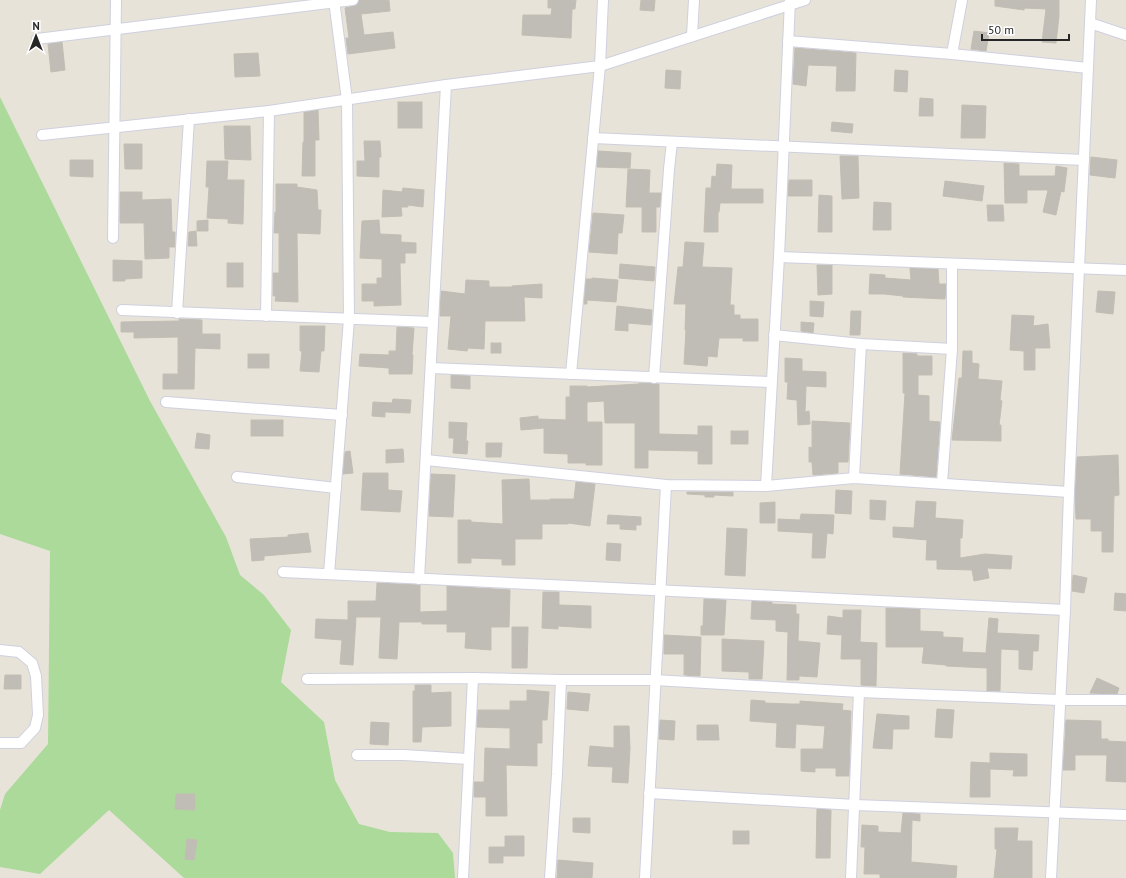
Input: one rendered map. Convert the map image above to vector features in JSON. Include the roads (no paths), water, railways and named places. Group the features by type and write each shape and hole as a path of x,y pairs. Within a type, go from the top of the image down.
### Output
{"street":[{"path":"113,238 116,0"},
{"path":"38,39 334,1 353,0"},
{"path":"571,374 600,66 603,0"},
{"path":"692,36 694,0"},
{"path":"42,135 269,111 446,85 600,66 790,2 805,0"},
{"path":"952,54 962,0"},
{"path":"1051,878 1091,0"},
{"path":"329,574 350,319 347,100 334,1"},
{"path":"766,486 779,257 790,2"},
{"path":"1090,22 1126,35"},
{"path":"788,41 952,54 1088,68"},
{"path":"419,579 446,85"},
{"path":"266,316 269,111"},
{"path":"177,313 189,119"},
{"path":"593,138 1084,160"},
{"path":"654,378 672,142"},
{"path":"779,257 1126,270"},
{"path":"942,483 952,349 952,264"},
{"path":"122,310 433,322"},
{"path":"774,335 861,344 952,349"},
{"path":"854,478 861,344"},
{"path":"431,368 771,382"},
{"path":"166,402 342,415"},
{"path":"426,460 666,485 766,486 854,478 1069,492"},
{"path":"237,477 336,488"},
{"path":"645,878 666,485"},
{"path":"283,572 1064,610"},
{"path":"0,650 18,652 32,664 36,676 38,714 35,728 21,743 0,743"},
{"path":"307,679 473,678 656,680 859,692 1059,700 1126,700"},
{"path":"463,878 473,678"},
{"path":"550,878 558,774 561,680"},
{"path":"851,878 859,692"},
{"path":"357,754 468,759"},
{"path":"650,793 855,805 1054,811 1126,815"}]}
